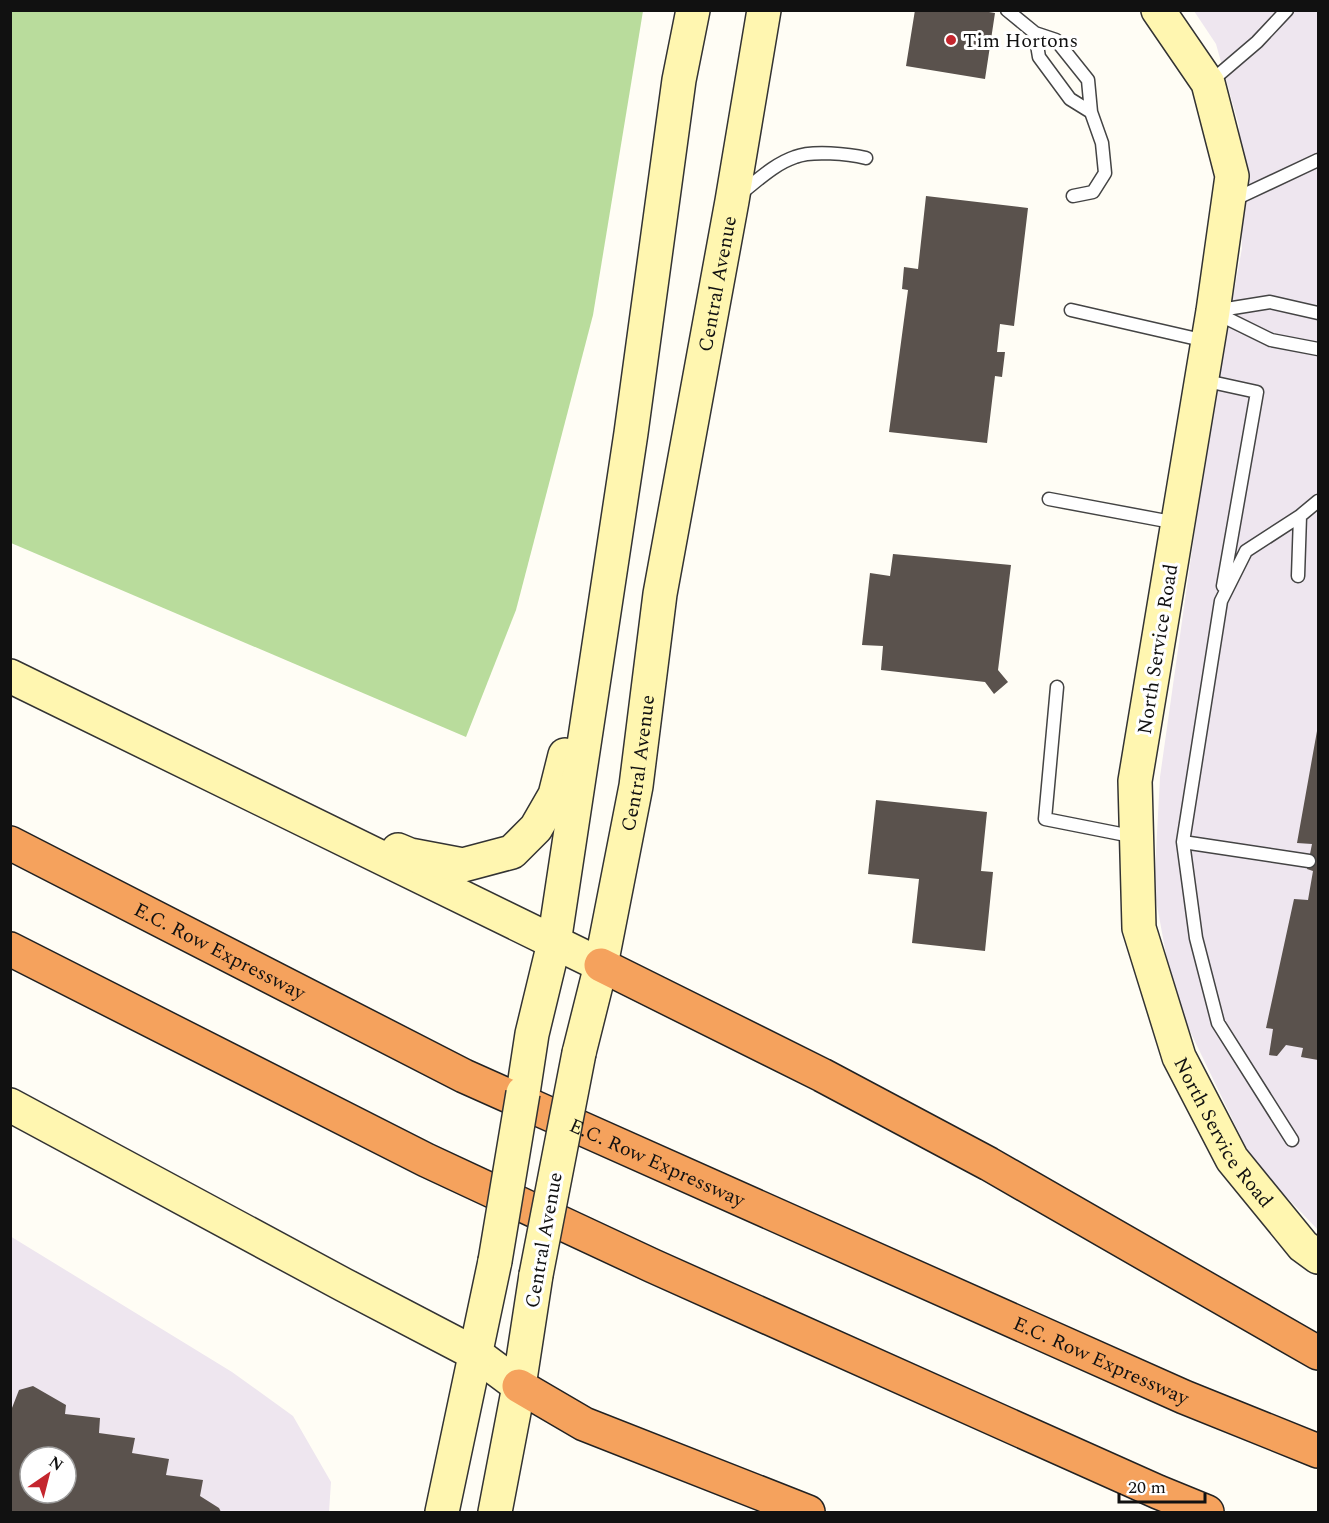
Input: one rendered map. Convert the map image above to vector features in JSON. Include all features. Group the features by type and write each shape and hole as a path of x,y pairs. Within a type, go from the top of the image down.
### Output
{"highway":[{"name":"E.C. Row Expressway","path":"10,843 464,1076 1173,1392 1318,1451"},
{"path":"10,949 426,1160 685,1281 1207,1512"},
{"path":"601,965 822,1075 989,1164 1318,1353"},
{"path":"519,1386 584,1424 808,1512"}],"street":[{"path":"442,1512 495,1261 532,1034 554,943 631,433 680,80 693,10"},
{"name":"Central Avenue","path":"495,1512 519,1386 536,1275 579,1053 601,965 636,786 660,594 732,201 764,10"},
{"name":"North Service Road","path":"1158,10 1208,83 1232,176 1136,781 1139,928 1179,1057 1232,1160 1303,1246 1318,1257"},
{"path":"10,676 601,965"},
{"path":"319,826 355,832 410,855 463,865 513,852 536,828 555,795 574,718 591,702"},
{"path":"10,1105 476,1354 519,1386"}],"lane":[{"path":"1007,10 1035,33 1056,40 1088,80 1091,112 1102,143 1105,173 1093,192 1073,196"},
{"path":"1208,83 1257,42 1287,10"},
{"path":"1035,33 1039,57 1070,99 1091,112"},
{"path":"732,201 768,172 796,156 844,153 866,158"},
{"path":"1229,201 1318,160"},
{"path":"1210,326 1270,302 1318,313"},
{"path":"1071,310 1210,326 1318,349"},
{"path":"1201,380 1257,392 1183,842 1196,938 1218,1023 1292,1140"},
{"path":"1049,499 1178,523"},
{"path":"1221,601 1246,551 1300,516 1318,501"},
{"path":"1298,576 1300,516"},
{"path":"1057,687 1045,819 1137,838"},
{"path":"1183,842 1309,861"}],"shaded area":[{"path":"1194,11 1318,11 1318,1230 1253,1162 1174,998 1154,889 1160,777 1210,423 1242,248 1239,126 1216,44"},
{"path":"10,1236 232,1372 293,1416 331,1482 329,1512 11,1512"}],"green space":[{"path":"11,10 643,11 593,315 516,610 466,737 11,543"}],"building":[{"name":"Tim Hortons","path":"915,10 977,10 995,13 985,79 906,66"},
{"path":"926,196 1028,208 1014,326 1000,324 997,352 1005,352 1002,377 995,376 987,443 889,432 908,290 902,289 904,267 918,269"},
{"path":"893,554 1011,565 998,670 1008,682 994,694 985,682 881,670 883,646 862,645 870,573 890,576"},
{"path":"1317,731 1318,1060 1301,1057 1303,1048 1286,1045 1277,1056 1269,1055 1273,1029 1266,1028 1294,899 1308,900 1313,871 1307,869 1312,844 1297,843"},
{"path":"876,800 987,812 981,871 993,872 985,951 912,943 919,879 868,874"},
{"path":"33,1386 66,1405 65,1414 100,1418 99,1433 135,1438 132,1453 169,1459 166,1475 203,1480 200,1496 219,1508 221,1512 10,1512 10,1413 19,1390"}],"place":[{"name":"Tim Hortons","path":"951,40"}]}
